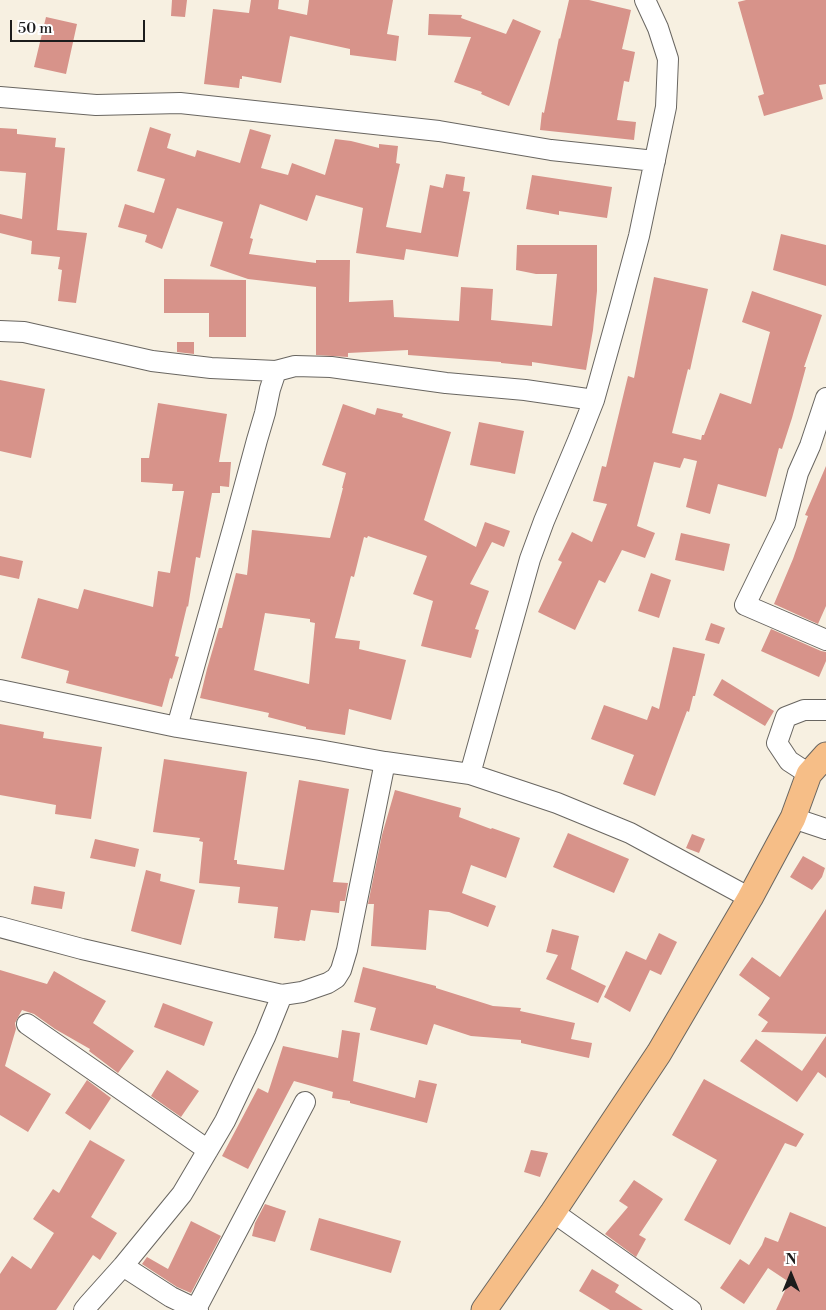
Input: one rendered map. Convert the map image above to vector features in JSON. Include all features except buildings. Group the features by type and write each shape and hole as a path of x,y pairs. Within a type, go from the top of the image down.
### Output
{"main road":[{"path":"484,1310 554,1212 659,1053 750,898 793,818 809,774 826,755"}],"street":[{"path":"470,774 530,559 594,400 637,244 666,107 668,59 658,28 645,0"},
{"path":"0,98 96,105 180,103 439,131 551,150 655,161"},
{"path":"0,331 24,332 152,361 211,368 276,371 296,366 330,367 594,400"},
{"path":"177,727 276,371"},
{"path":"826,398 810,446 798,474 785,523 745,605 826,640"},
{"path":"0,690 177,727 385,762 470,774 557,802 630,833 750,898"},
{"path":"809,774 789,761 777,744 786,717 804,710 826,710"},
{"path":"0,927 82,949 282,995 302,992 328,983 336,978 341,970 347,950 385,762"},
{"path":"793,818 826,829"},
{"path":"84,1310 182,1194 225,1121 265,1037 282,995"},
{"path":"27,1024 208,1150"},
{"path":"122,1266 171,1297 197,1310 305,1102"},
{"path":"554,1212 691,1310"}]}
